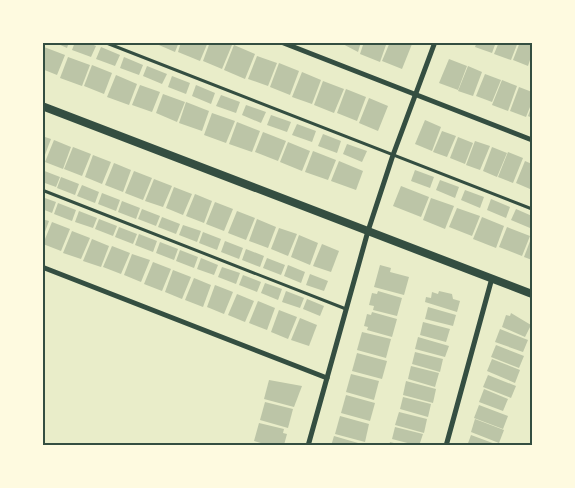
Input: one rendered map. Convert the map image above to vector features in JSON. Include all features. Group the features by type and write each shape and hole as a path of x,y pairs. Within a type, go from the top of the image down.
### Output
{"street":[{"path":"281,42 532,140"},
{"path":"308,446 368,231 393,155 435,42"},
{"path":"42,106 532,294"},
{"path":"42,267 327,378"},
{"path":"446,446 492,278"}],"lane":[{"path":"104,42 532,209"},
{"path":"42,190 346,309"}],"building":[{"path":"54,42 69,42 67,48"},
{"path":"75,42 87,42 96,46 91,57 72,50"},
{"path":"152,42 179,42 175,52"},
{"path":"181,42 208,42 200,61 178,52"},
{"path":"210,42 225,42 232,45 222,69 203,61"},
{"path":"339,42 361,42 358,52"},
{"path":"364,42 387,42 380,62 360,54"},
{"path":"390,42 412,44 402,69 382,61"},
{"path":"477,42 496,42 492,53 475,47"},
{"path":"499,42 518,42 511,60 494,54"},
{"path":"520,42 532,42 532,54 528,66 513,60"},
{"path":"234,45 255,54 245,79 224,70"},
{"path":"44,47 65,55 57,75 42,69"},
{"path":"101,47 120,55 115,66 96,59"},
{"path":"257,56 277,63 268,86 248,79"},
{"path":"68,57 90,65 82,86 60,78"},
{"path":"124,57 143,65 139,75 120,68"},
{"path":"449,59 467,66 458,90 439,83"},
{"path":"279,63 299,71 290,95 270,87"},
{"path":"92,65 112,73 104,94 84,86"},
{"path":"147,66 167,74 162,84 143,76"},
{"path":"468,66 482,72 473,96 458,91"},
{"path":"302,72 321,80 312,104 292,97"},
{"path":"485,74 501,80 492,102 476,96"},
{"path":"116,75 137,84 129,105 107,97"},
{"path":"172,76 190,83 186,94 168,87"},
{"path":"502,80 517,86 508,111 492,105"},
{"path":"323,81 344,89 334,113 314,105"},
{"path":"140,85 160,92 152,112 132,105"},
{"path":"196,85 215,93 211,104 192,96"},
{"path":"519,87 532,92 532,102 526,117 510,111"},
{"path":"346,89 366,97 357,121 337,113"},
{"path":"163,94 185,102 177,122 156,113"},
{"path":"221,95 240,102 236,113 216,106"},
{"path":"369,98 388,106 378,131 359,123"},
{"path":"186,102 209,111 202,131 179,123"},
{"path":"246,105 266,112 261,123 242,115"},
{"path":"532,105 532,118 528,116"},
{"path":"212,113 235,121 226,143 204,135"},
{"path":"271,115 291,122 287,132 267,125"},
{"path":"425,120 441,127 432,151 415,144"},
{"path":"237,122 260,131 252,152 229,144"},
{"path":"297,124 316,131 312,142 292,135"},
{"path":"442,131 456,136 447,157 433,152"},
{"path":"263,132 286,141 278,161 255,152"},
{"path":"323,134 341,141 337,153 318,146"},
{"path":"42,136 51,139 43,160 42,160"},
{"path":"458,137 473,143 465,164 450,158"},
{"path":"54,140 71,147 63,169 45,162"},
{"path":"475,141 490,146 480,170 466,165"},
{"path":"288,142 310,151 302,171 280,162"},
{"path":"347,144 367,151 362,162 343,154"},
{"path":"73,147 91,154 82,176 64,169"},
{"path":"492,147 507,153 497,177 483,171"},
{"path":"313,151 336,160 328,180 305,172"},
{"path":"508,152 523,158 513,183 498,177"},
{"path":"93,155 111,162 102,184 85,177"},
{"path":"339,161 363,171 356,190 331,181"},
{"path":"525,161 532,164 530,189 516,183"},
{"path":"114,163 131,170 123,192 105,185"},
{"path":"42,170 60,177 56,187 42,182"},
{"path":"415,170 434,177 430,188 411,181"},
{"path":"134,171 152,178 143,200 125,193"},
{"path":"61,177 79,184 75,195 57,188"},
{"path":"154,179 172,186 163,207 145,201"},
{"path":"440,180 459,187 455,198 436,190"},
{"path":"82,185 99,192 95,203 77,196"},
{"path":"401,186 429,197 421,217 393,206"},
{"path":"174,187 192,194 183,215 166,208"},
{"path":"465,190 484,197 480,208 461,200"},
{"path":"102,193 120,200 116,211 98,204"},
{"path":"195,194 212,201 204,223 186,216"},
{"path":"42,197 56,202 52,213 42,209"},
{"path":"431,198 454,206 445,229 423,220"},
{"path":"491,199 510,207 506,218 487,210"},
{"path":"122,201 140,208 136,219 118,212"},
{"path":"215,202 233,209 224,231 206,224"},
{"path":"58,203 76,210 72,221 54,214"},
{"path":"457,208 480,216 472,236 449,227"},
{"path":"142,209 160,216 156,226 138,219"},
{"path":"516,209 532,216 530,228 511,220"},
{"path":"79,211 97,218 93,228 75,222"},
{"path":"237,211 255,218 246,240 228,233"},
{"path":"162,217 180,224 176,234 158,227"},
{"path":"482,217 504,226 496,248 473,239"},
{"path":"42,219 49,221 43,237 42,237"},
{"path":"99,219 117,226 113,236 95,229"},
{"path":"257,219 276,227 268,248 249,241"},
{"path":"52,222 70,229 61,251 43,244"},
{"path":"183,225 201,231 197,242 179,235"},
{"path":"119,227 137,234 133,244 115,237"},
{"path":"507,227 530,236 522,256 499,247"},
{"path":"279,228 297,234 288,256 271,249"},
{"path":"72,231 90,238 81,259 63,253"},
{"path":"203,232 221,239 217,250 199,243"},
{"path":"139,234 157,241 153,252 135,245"},
{"path":"299,235 318,243 310,265 291,257"},
{"path":"532,236 532,260 524,257"},
{"path":"92,239 109,246 101,267 83,261"},
{"path":"225,241 243,248 239,259 221,252"},
{"path":"160,242 178,249 174,260 156,253"},
{"path":"322,244 339,251 331,272 313,266"},
{"path":"112,246 130,253 121,274 103,267"},
{"path":"246,249 264,256 260,267 242,260"},
{"path":"180,250 198,257 194,268 176,261"},
{"path":"132,254 150,260 141,282 124,275"},
{"path":"201,258 218,265 214,275 197,269"},
{"path":"267,258 285,265 281,275 263,268"},
{"path":"153,262 171,269 162,291 144,284"},
{"path":"288,265 305,272 301,283 284,276"},
{"path":"380,265 391,268 390,272 409,277 404,295 374,287"},
{"path":"222,267 240,273 236,284 218,277"},
{"path":"173,270 191,277 182,299 165,292"},
{"path":"310,274 328,281 324,291 306,285"},
{"path":"243,275 261,282 257,292 239,285"},
{"path":"194,278 211,285 203,307 185,300"},
{"path":"265,283 282,289 278,300 261,293"},
{"path":"215,285 233,292 224,314 207,307"},
{"path":"286,291 304,298 300,308 282,302"},
{"path":"378,291 402,298 397,316 373,310 374,306 369,305 372,293 377,294"},
{"path":"439,291 452,294 453,299 460,301 457,312 425,302 426,297 431,298 432,292 438,294"},
{"path":"237,294 254,301 245,322 228,315"},
{"path":"307,299 324,306 320,316 303,309"},
{"path":"258,301 275,308 267,330 249,323"},
{"path":"428,307 456,315 453,326 425,319"},
{"path":"279,310 297,317 288,339 271,332"},
{"path":"372,312 397,319 392,337 367,330 368,327 364,326 367,314 371,315"},
{"path":"511,313 531,325 525,337 502,327 506,315 510,316"},
{"path":"300,318 317,325 309,346 291,340"},
{"path":"423,322 450,329 446,342 420,335"},
{"path":"500,329 528,340 523,352 495,342"},
{"path":"362,332 391,339 386,358 357,350"},
{"path":"418,337 449,346 445,357 415,349"},
{"path":"496,345 524,356 519,368 491,357"},
{"path":"415,352 443,359 440,372 412,364"},
{"path":"357,353 387,361 382,379 352,371"},
{"path":"492,359 520,370 515,383 487,371"},
{"path":"411,366 439,373 435,387 408,379"},
{"path":"351,374 379,381 374,400 346,392"},
{"path":"488,375 516,386 511,398 483,387"},
{"path":"269,380 302,386 294,407 264,399"},
{"path":"406,381 436,389 433,403 403,395"},
{"path":"484,389 508,399 503,411 479,402"},
{"path":"346,395 375,403 370,421 341,413"},
{"path":"403,397 431,404 428,417 400,409"},
{"path":"265,402 293,409 288,428 260,420"},
{"path":"479,405 508,416 503,429 474,418"},
{"path":"399,412 427,419 424,433 395,425"},
{"path":"340,416 369,424 365,442 335,434"},
{"path":"475,419 504,430 499,443 471,432"},
{"path":"259,423 284,429 283,433 287,434 284,445 271,446 254,441"},
{"path":"395,427 423,434 419,446 392,439"},
{"path":"471,435 498,445 498,446 467,446"},
{"path":"334,436 365,445 365,446 331,446"},
{"path":"390,442 402,445 402,446 389,446"}]}
